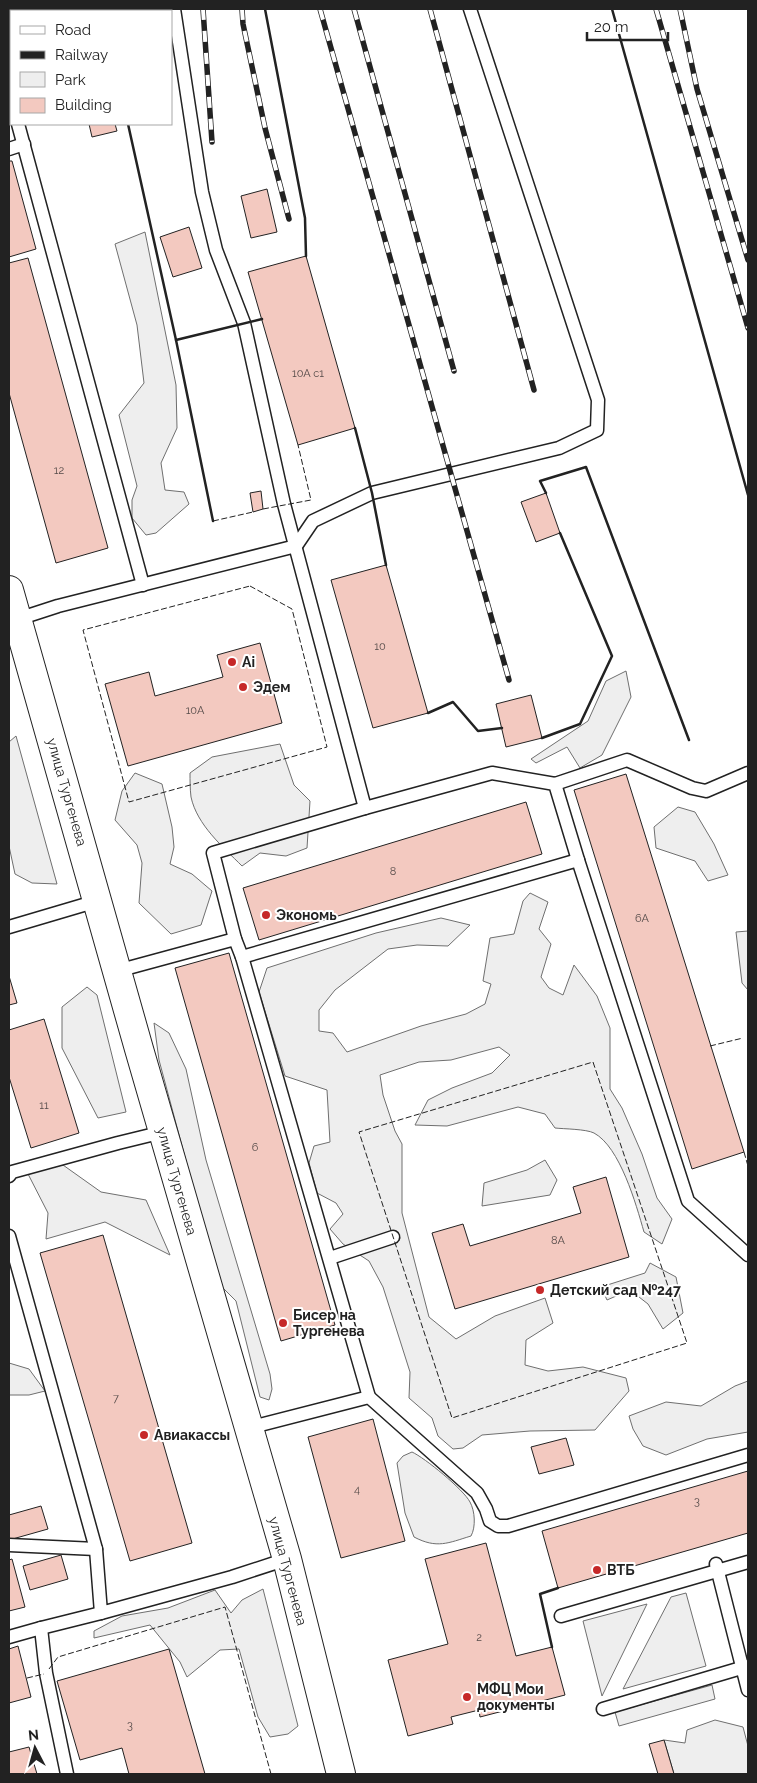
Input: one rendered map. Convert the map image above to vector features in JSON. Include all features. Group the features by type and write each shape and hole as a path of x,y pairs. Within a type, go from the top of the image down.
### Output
{"main road":[{"name":"улица Тургенева","path":"9,590 287,1560 341,1774"}],"lane":[{"path":"174,9 202,192 216,250 244,323 284,504 365,808"},
{"path":"18,619 58,606 296,546 313,521 372,493 559,448 597,430 598,400 470,9"},
{"path":"18,125 143,585"},
{"path":"9,149 24,144"},
{"path":"748,773 706,791 692,788 627,760 555,784 492,773 213,853 235,939 242,957 369,1397 477,1493 490,1521 498,1526 508,1526 748,1455"},
{"path":"555,784 688,1201 748,1255"},
{"path":"242,957 578,860"},
{"path":"9,927 97,901"},
{"path":"117,971 235,939"},
{"path":"10,1170 163,1132"},
{"path":"9,1236 96,1549 101,1613"},
{"path":"330,1258 393,1238"},
{"path":"248,1428 369,1397"},
{"path":"9,1545 96,1549"},
{"path":"9,1637 287,1560"},
{"path":"561,1616 717,1567 748,1562"},
{"path":"717,1567 746,1667 748,1690"},
{"path":"41,1628 46,1673 67,1774"},
{"path":"604,1709 746,1667"}],"green space":[{"path":"145,232 176,385 177,428 161,463 165,490 184,492 189,504 156,533 146,535 132,518 132,500 137,486 119,415 144,383 137,325 115,244"},
{"path":"626,671 631,697 602,755 580,768 567,747 536,763 531,759 588,721 606,681"},
{"path":"16,736 57,884 32,883 15,874 9,846 9,742"},
{"path":"280,744 294,785 310,801 307,848 286,856 260,853 242,866 219,843 199,817 191,797 190,773 212,757"},
{"path":"135,773 162,784 172,827 174,847 170,864 192,874 212,891 201,925 171,934 139,903 142,863 137,845 115,820 122,791"},
{"path":"678,807 695,812 714,844 728,875 708,881 695,861 656,848 654,827"},
{"path":"530,893 548,902 539,929 551,944 541,977 549,988 563,995 574,965 597,996 610,1028 610,1089 622,1108 642,1154 657,1198 672,1219 662,1244 644,1232 626,1177 612,1150 594,1133 555,1128 545,1114 518,1107 447,1126 415,1125 428,1100 452,1088 492,1073 510,1055 499,1047 451,1060 419,1062 380,1075 383,1095 395,1131 402,1144 402,1213 429,1317 456,1339 495,1316 545,1298 553,1323 526,1340 525,1365 548,1371 583,1367 626,1378 629,1391 595,1430 530,1431 482,1435 463,1448 453,1449 438,1436 432,1418 409,1398 410,1372 383,1287 369,1261 343,1244 330,1229 343,1214 336,1203 317,1193 309,1163 314,1146 330,1142 327,1090 285,1076 259,992 267,968 376,933 441,918 470,925 448,946 417,945 388,949 335,990 319,1010 319,1031 333,1033 347,1052 421,1026 466,1014 485,1004 491,984 483,981 490,938 514,934 523,901"},
{"path":"748,931 748,990 742,983 736,932"},
{"path":"87,987 97,995 126,1112 98,1118 62,1048 62,1007"},
{"path":"154,1023 169,1033 186,1069 206,1160 270,1374 272,1389 269,1400 260,1397 236,1301 219,1284 159,1060"},
{"path":"545,1160 557,1180 550,1195 482,1206 484,1183 527,1170"},
{"path":"63,1165 101,1192 146,1200 170,1255 105,1222 46,1239 48,1213 27,1172"},
{"path":"650,1263 676,1277 683,1313 663,1329 648,1304 630,1290 607,1300 601,1287 645,1273"},
{"path":"9,1363 29,1369 45,1391 29,1395 9,1395"},
{"path":"748,1381 748,1432 707,1439 666,1455 643,1446 633,1429 629,1416 666,1402 701,1406 735,1386"},
{"path":"412,1452 443,1474 466,1496 473,1510 474,1528 471,1536 442,1544 429,1543 414,1537 405,1513 397,1463 403,1456"},
{"path":"263,1589 298,1726 288,1734 270,1737 258,1717 239,1649 220,1650 187,1677 180,1662 150,1625 94,1638 94,1631 122,1616 168,1608 215,1590 231,1613 242,1600"},
{"path":"686,1593 706,1666 623,1689 671,1597"},
{"path":"647,1604 602,1696 583,1621"},
{"path":"712,1685 715,1699 619,1726 615,1712"},
{"path":"715,1720 743,1727 748,1746 748,1774 674,1774 664,1740 685,1743 687,1730"}],"building":[{"path":"64,9 90,10 64,10"},
{"path":"148,9 148,10 123,10"},
{"path":"89,125 115,125 117,131 92,137"},
{"path":"9,161 12,161 36,249 9,257"},
{"path":"267,189 277,232 251,238 241,196"},
{"path":"189,227 202,268 173,277 160,237"},
{"path":"306,256 355,428 298,445 248,272"},
{"path":"28,258 108,548 56,563 9,393 9,263"},
{"path":"261,491 263,509 253,512 250,493"},
{"path":"546,493 560,533 536,542 521,502"},
{"path":"386,565 428,713 373,728 331,580"},
{"path":"260,643 282,723 128,766 105,684 149,672 155,696 223,677 217,655"},
{"path":"531,695 542,738 506,747 496,704"},
{"path":"626,774 744,1152 692,1169 574,790"},
{"path":"526,802 542,854 259,940 243,888"},
{"path":"229,953 335,1325 281,1341 175,968"},
{"path":"9,976 17,1003 9,1005"},
{"path":"44,1019 79,1133 31,1148 9,1077 9,1030"},
{"path":"606,1177 629,1257 455,1309 432,1233 463,1224 470,1246 581,1213 573,1187"},
{"path":"103,1235 192,1543 130,1561 40,1253"},
{"path":"373,1419 405,1541 341,1558 308,1437"},
{"path":"566,1438 574,1465 539,1474 531,1447"},
{"path":"748,1471 748,1533 558,1588 542,1531"},
{"path":"41,1506 48,1529 9,1540 9,1515"},
{"path":"486,1543 516,1656 552,1647 565,1695 480,1717 479,1710 451,1717 453,1724 408,1736 388,1660 448,1644 425,1559"},
{"path":"61,1555 68,1579 30,1590 23,1566"},
{"path":"12,1559 25,1607 9,1611 9,1560"},
{"path":"18,1646 31,1697 9,1703 9,1649"},
{"path":"169,1649 205,1774 129,1774 122,1748 80,1760 57,1681"},
{"path":"664,1740 674,1774 658,1774 649,1744"},
{"path":"29,1747 37,1774 9,1774 9,1752"}],"railway":[{"path":"203,9 212,142"},
{"path":"242,9 243,24 265,128 289,219"},
{"path":"320,9 509,680"},
{"path":"354,9 454,371"},
{"path":"430,9 534,390"},
{"path":"656,9 748,328"},
{"path":"680,9 697,89 748,260"}],"fence":[{"path":"263,509 311,500 298,445"},
{"path":"213,521 253,512"},
{"path":"250,586 292,609 327,747 129,802 83,630 250,586"},
{"path":"710,1046 743,1038"},
{"path":"593,1062 687,1343 452,1418 359,1132 593,1062"},
{"path":"744,1152 748,1166"},
{"path":"49,1669 58,1657 225,1607 271,1774"},
{"path":"27,1678 44,1674"}],"wall":[{"path":"265,9 305,218 306,256"},
{"path":"612,9 748,495"},
{"path":"128,125 176,340 213,521"},
{"path":"176,340 262,319"},
{"path":"355,428 372,493 386,565"},
{"path":"546,493 540,481 586,467 689,740"},
{"path":"542,738 580,724 612,656 560,533"},
{"path":"428,713 453,702 478,731 502,728"},
{"path":"552,1647 540,1594 558,1588"}],"place":[{"name":"Ai","path":"232,662"},
{"name":"Эдем","path":"243,687"},
{"name":"Экономь","path":"266,915"},
{"name":"Детский сад №247","path":"540,1290"},
{"name":"Бисер на Тургенева","path":"283,1323"},
{"name":"Авиакассы","path":"144,1435"},
{"name":"ВТБ","path":"597,1570"},
{"name":"МФЦ Мои документы","path":"467,1697"}]}
